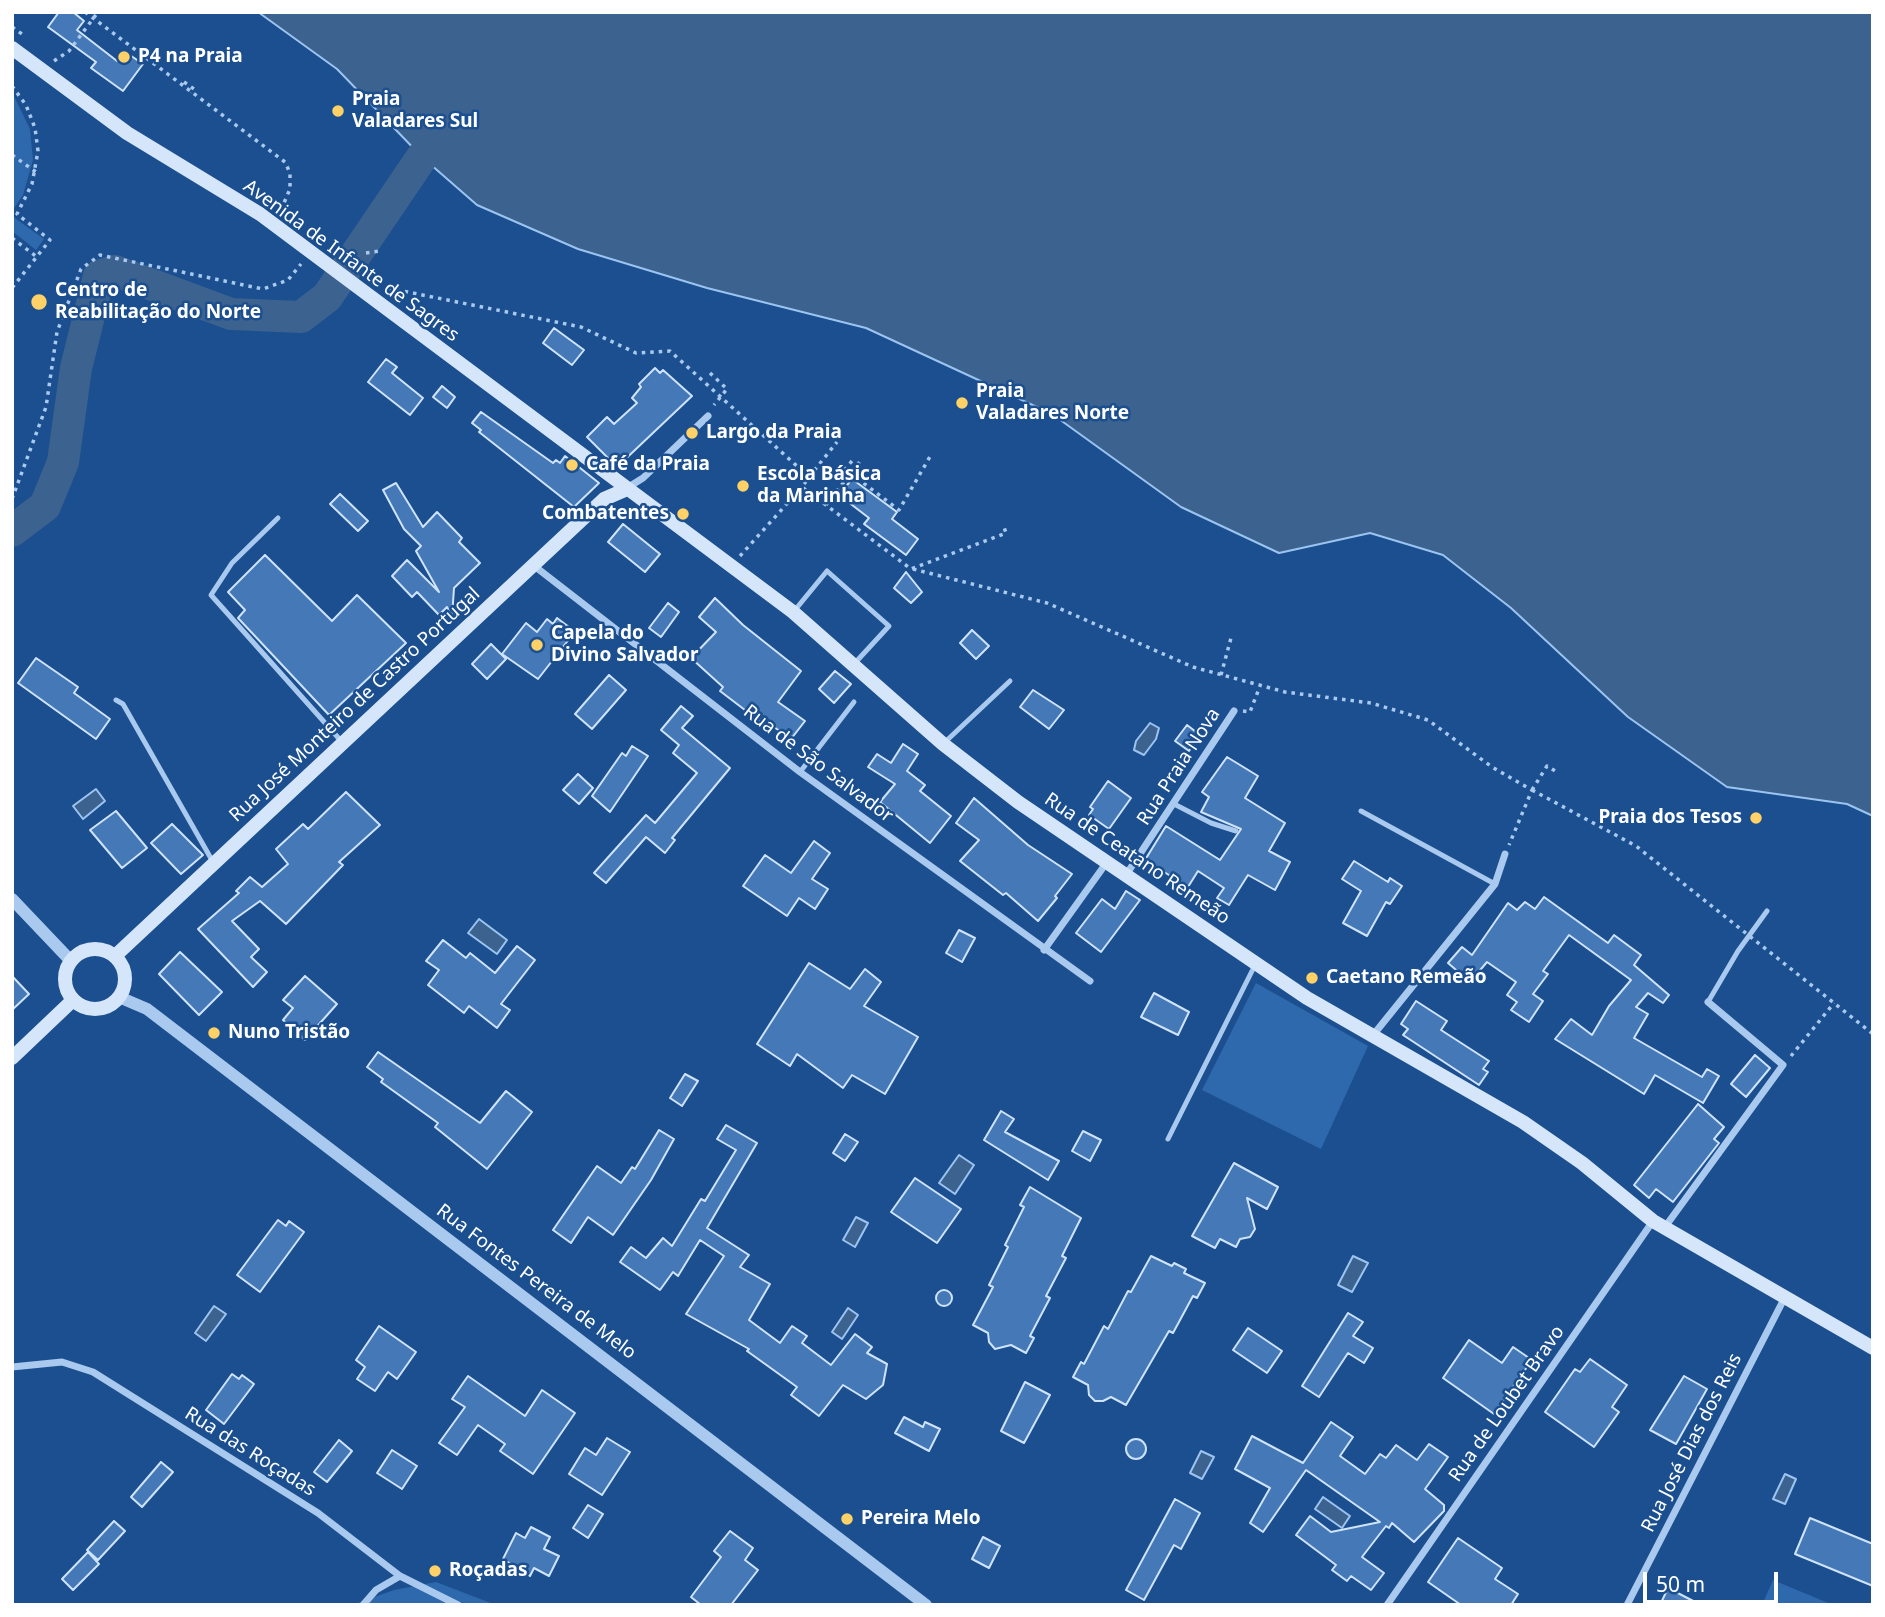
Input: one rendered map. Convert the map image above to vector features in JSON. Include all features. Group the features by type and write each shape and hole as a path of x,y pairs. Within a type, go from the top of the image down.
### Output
{"main road":[{"name":"Avenida de Infante de Sagres","path":"12,48 127,133 260,214 627,489"},
{"name":"Rua José Monteiro de Castro Portugal","path":"115,956 345,744 604,499 627,489"},
{"name":"Rua de Ceatano Remeão","path":"627,489 793,612 943,744 1018,802 1307,998 1374,1034 1523,1122 1582,1163 1659,1224 1873,1348"},
{"path":"97,948 115,956 125,971 119,998 102,1009 91,1009 73,1000 65,985 66,968 70,960 78,953 97,948"},
{"path":"12,1058 73,1000"}],"street":[{"path":"627,489 643,478 708,416"},
{"name":"Rua de São Salvador","path":"533,565 800,772 1090,981"},
{"name":"Rua Praia Nova","path":"1126,875 1234,711"},
{"path":"1374,1034 1495,884 1505,854"},
{"path":"1044,950 1107,862"},
{"path":"12,899 70,960"},
{"name":"Rua Fontes Pereira de Melo","path":"119,998 147,1009 922,1604"},
{"name":"Rua de Loubet Bravo","path":"1387,1605 1659,1224 1783,1065 1708,1002"},
{"name":"Rua José Dias dos Reis","path":"1627,1605 1785,1296"},
{"name":"Rua das Roçadas","path":"12,1367 62,1362 93,1372 317,1513 400,1576 458,1605"},
{"path":"363,1605 376,1590 400,1576"}],"lane":[{"path":"278,518 232,563 211,595 345,744"},
{"path":"793,612 827,571 889,626 854,664"},
{"path":"943,744 1010,681"},
{"path":"116,700 123,704 213,863"},
{"path":"800,772 854,702"},
{"path":"1174,804 1211,823 1236,831"},
{"path":"1361,811 1495,884"},
{"path":"1708,1002 1749,936 1768,911"},
{"path":"1168,1139 1256,962"}],"path":[{"path":"85,12 285,162 290,173 290,189 280,212 288,220"},
{"path":"69,51 98,12"},
{"path":"184,82 194,89 191,93"},
{"path":"12,86 26,105 35,128 36,172 27,199 15,213 50,240 12,288"},
{"path":"12,155 36,172"},
{"path":"12,238 37,257"},
{"path":"366,253 380,251"},
{"path":"12,499 46,407 57,332 81,268 100,255 263,289 288,280 310,252"},
{"path":"710,373 727,389 715,404"},
{"path":"809,477 838,442"},
{"path":"852,461 845,469 899,510 931,455"},
{"path":"826,505 861,460"},
{"path":"740,557 802,487"},
{"path":"729,549 750,565"},
{"path":"911,569 1047,603 1193,667 1286,692 1371,703 1428,720 1492,767 1636,846 1873,1034"},
{"path":"1221,675 1231,638"},
{"path":"1250,712 1260,685"},
{"path":"1505,854 1532,790 1547,766 1557,772"},
{"path":"1791,1056 1834,1003"}],"shaded area":[{"path":"258,12 1873,12 1873,816 1847,804 1727,787 1628,717 1511,608 1443,555 1370,533 1279,553 1181,507 1052,414 866,328 707,288 578,249 477,205 422,157 337,69"},
{"path":"12,92 30,129 33,160 23,195 12,211"},
{"path":"12,216 44,239 36,250 12,231"},
{"path":"1150,723 1159,728 1156,739 1144,755 1134,750 1136,741"},
{"path":"96,789 105,801 83,819 73,806"},
{"path":"479,919 507,940 497,954 468,933"},
{"path":"1256,983 1368,1046 1321,1149 1202,1090"},
{"path":"959,1155 974,1165 955,1194 939,1183"},
{"path":"856,1217 868,1223 855,1247 843,1240"},
{"path":"1353,1256 1368,1263 1352,1292 1338,1285"},
{"path":"214,1306 226,1314 206,1341 195,1333"},
{"path":"848,1308 858,1315 842,1339 832,1332"},
{"path":"1201,1451 1214,1457 1202,1479 1190,1473"},
{"path":"1785,1474 1796,1479 1785,1504 1773,1499"},
{"path":"1323,1497 1350,1516 1342,1528 1315,1509"},
{"path":"1773,1580 1833,1605 1762,1605"},
{"path":"436,1582 496,1605 352,1605 394,1590"}],"building":[{"path":"59,12 73,12 84,21 77,30 117,61 124,51 143,64 123,91 91,68 96,62 48,27"},
{"path":"554,328 584,350 572,365 543,343"},
{"path":"386,359 397,367 392,373 423,398 410,415 368,382"},
{"path":"655,368 660,373 663,370 692,396 617,467 587,437 607,417 614,424 637,403 632,398 641,387 639,384"},
{"path":"442,386 455,397 447,408 433,397"},
{"path":"481,412 553,463 556,460 560,463 565,456 599,483 574,507 479,432 481,430 472,423"},
{"path":"852,479 897,512 892,519 918,539 906,555 864,524 869,518 839,495"},
{"path":"396,483 423,527 437,512 462,538 459,542 480,563 454,588 452,617 447,607 439,615 417,592 412,597 392,576 407,560 439,592 416,551 421,546 404,529 383,490"},
{"path":"340,494 368,521 358,531 330,504"},
{"path":"623,524 660,554 645,572 608,542"},
{"path":"265,555 332,621 357,595 406,643 329,715 238,618 245,610 228,592"},
{"path":"906,572 922,592 911,603 894,588"},
{"path":"715,598 743,625 801,671 778,702 805,721 791,739 764,720 762,723 720,691 723,687 691,658 716,632 699,617"},
{"path":"668,603 679,612 661,637 649,628"},
{"name":"Capela do Divino Salvador","path":"557,618 569,627 564,633 570,638 538,679 502,654 526,623 537,632 547,619 553,624"},
{"path":"972,630 989,646 976,659 960,643"},
{"path":"491,644 506,659 487,679 472,664"},
{"path":"36,658 78,687 74,693 110,719 96,739 18,683"},
{"path":"835,671 851,684 834,703 819,689"},
{"path":"609,675 626,690 592,729 575,714"},
{"path":"1033,690 1064,710 1049,729 1020,707"},
{"path":"681,706 693,716 682,728 730,768 672,838 675,840 665,853 646,837 606,883 594,873 646,815 655,823 697,773 673,753 679,745 661,730"},
{"path":"1187,725 1200,735 1189,751 1175,741"},
{"path":"903,744 918,754 907,771 925,785 920,791 951,816 930,843 880,802 895,784 868,767 877,754 891,763"},
{"path":"632,746 648,756 610,812 592,796 622,753 626,756"},
{"path":"1227,757 1258,776 1245,798 1285,823 1269,851 1290,862 1275,890 1248,875 1229,905 1217,898 1224,888 1198,871 1188,887 1145,860 1166,826 1220,860 1241,829 1201,812 1209,797 1202,792"},
{"path":"578,774 593,788 579,804 563,790"},
{"path":"1108,781 1131,798 1109,829 1089,815 1093,809 1090,807"},
{"path":"346,792 380,825 339,862 343,865 286,924 260,901 232,921 259,949 251,957 267,972 253,987 198,929 239,893 236,891 250,877 262,887 288,864 276,849 303,824 308,829"},
{"path":"974,798 1028,845 1072,874 1038,921 1006,893 1003,895 960,861 979,840 956,823"},
{"path":"116,811 147,848 122,868 90,830"},
{"path":"172,824 203,855 181,874 151,843"},
{"path":"814,841 830,853 812,879 828,889 815,909 799,898 787,916 743,886 765,855 791,873"},
{"path":"1354,861 1388,882 1390,878 1402,886 1390,904 1386,902 1367,936 1343,923 1361,891 1342,879"},
{"path":"1126,891 1140,900 1101,952 1076,933 1102,899 1115,909"},
{"path":"1544,897 1608,943 1614,935 1641,955 1634,965 1669,995 1663,1003 1648,993 1636,1007 1648,1014 1634,1038 1702,1077 1707,1069 1719,1076 1703,1103 1655,1075 1644,1094 1555,1039 1571,1019 1592,1035 1609,1006 1631,980 1569,935 1543,971 1548,974 1533,994 1543,1001 1529,1022 1511,1010 1517,1002 1507,995 1516,982 1487,962 1470,982 1448,963 1462,947 1472,955 1508,903 1517,910 1525,902 1535,909"},
{"path":"959,930 975,938 962,962 946,953"},
{"path":"443,940 466,958 470,953 495,973 517,946 535,960 501,1004 510,1010 497,1028 469,1006 464,1013 428,985 439,970 426,961"},
{"path":"180,952 222,992 199,1015 159,974"},
{"path":"809,963 850,989 865,969 881,982 864,1006 918,1037 885,1094 852,1075 843,1088 797,1054 790,1066 757,1044"},
{"path":"12,976 29,994 12,1010"},
{"path":"305,976 337,1004 305,1040 283,1020 293,1008 283,1000"},
{"path":"1154,993 1189,1012 1178,1035 1141,1017"},
{"path":"1416,1001 1447,1021 1441,1030 1489,1061 1483,1069 1488,1072 1479,1085 1403,1035 1408,1029 1401,1024"},
{"path":"378,1052 480,1123 506,1091 532,1112 487,1169 435,1127 438,1123 381,1082 383,1079 367,1067"},
{"path":"1755,1055 1770,1068 1746,1097 1731,1084"},
{"path":"685,1074 698,1081 682,1106 670,1098"},
{"path":"1698,1104 1724,1127 1714,1139 1719,1143 1673,1202 1656,1189 1649,1198 1634,1185"},
{"path":"1001,1111 1014,1119 1005,1132 1059,1161 1048,1180 984,1140"},
{"path":"726,1125 757,1143 707,1228 749,1255 740,1267 770,1284 749,1320 780,1343 792,1326 807,1336 802,1343 831,1365 855,1334 872,1347 867,1353 887,1364 883,1385 866,1399 843,1385 819,1416 791,1395 797,1387 747,1351 749,1349 686,1314 724,1256 700,1240 678,1276 673,1272 660,1290 620,1262 631,1247 646,1258 663,1238 672,1246 701,1199 705,1201 736,1150 717,1139"},
{"path":"659,1130 674,1139 651,1180 613,1235 588,1217 571,1243 553,1230 597,1166 621,1183 632,1167 635,1169"},
{"path":"1083,1131 1101,1140 1090,1161 1072,1151"},
{"path":"845,1134 858,1142 845,1161 833,1153"},
{"path":"1234,1163 1278,1187 1267,1209 1247,1198 1255,1229 1250,1237 1240,1239 1236,1247 1220,1239 1215,1248 1192,1236"},
{"path":"915,1178 961,1209 937,1243 891,1212"},
{"path":"1030,1187 1081,1218 1062,1256 1066,1258 1046,1296 1050,1298 1030,1336 1034,1338 1026,1353 1011,1345 995,1349 989,1342 988,1333 973,1325 993,1287 989,1285 1008,1247 1005,1245 1024,1207 1020,1205"},
{"path":"278,1220 286,1226 289,1221 304,1232 260,1292 237,1275"},
{"path":"1151,1256 1186,1269 1184,1273 1205,1283 1197,1298 1193,1296 1173,1333 1169,1331 1126,1405 1111,1397 1095,1401 1089,1395 1088,1385 1073,1377 1081,1362 1084,1364 1104,1326 1108,1329"},
{"path":"944,1290 950,1292 950,1304 944,1306 938,1304 936,1298 938,1292"},
{"path":"1348,1313 1363,1322 1353,1336 1373,1348 1364,1363 1348,1353 1319,1397 1302,1386"},
{"path":"379,1326 416,1352 397,1379 388,1372 375,1391 357,1379 365,1367 356,1360"},
{"path":"1248,1328 1282,1351 1267,1373 1233,1350"},
{"path":"1469,1340 1502,1363 1513,1347 1532,1360 1494,1414 1443,1378"},
{"path":"1590,1359 1627,1385 1612,1407 1619,1412 1594,1447 1545,1412 1575,1369 1580,1372"},
{"path":"232,1374 239,1379 242,1375 254,1384 224,1424 206,1410"},
{"path":"468,1376 525,1416 542,1390 575,1413 533,1474 500,1451 505,1444 478,1425 457,1455 439,1443 465,1407 452,1399"},
{"path":"1684,1376 1707,1389 1676,1444 1650,1430"},
{"path":"1025,1382 1050,1395 1024,1443 1001,1431"},
{"path":"904,1417 923,1427 925,1422 940,1429 929,1451 895,1433"},
{"path":"1331,1422 1353,1437 1340,1456 1365,1474 1380,1454 1386,1458 1396,1445 1417,1460 1429,1444 1448,1457 1425,1489 1444,1505 1444,1511 1414,1542 1392,1523 1389,1528 1386,1526 1362,1557 1384,1573 1371,1590 1351,1576 1347,1581 1332,1570 1336,1565 1296,1535 1310,1516 1331,1532 1380,1522 1306,1470 1263,1532 1250,1523 1270,1488 1235,1469 1252,1436 1303,1463"},
{"path":"607,1438 630,1452 602,1495 569,1474 585,1448 596,1455"},
{"path":"1136,1439 1143,1442 1146,1449 1143,1456 1136,1459 1129,1456 1126,1449 1129,1442"},
{"path":"339,1440 352,1451 327,1482 314,1472"},
{"path":"392,1450 417,1466 402,1489 377,1473"},
{"path":"161,1462 173,1472 142,1507 131,1497"},
{"path":"1175,1499 1200,1513 1181,1549 1174,1545 1144,1600 1126,1590"},
{"path":"588,1505 603,1514 588,1538 573,1528"},
{"path":"1810,1518 1873,1544 1873,1586 1795,1554"},
{"path":"114,1521 125,1531 98,1560 87,1550"},
{"path":"531,1527 550,1537 544,1549 559,1556 549,1576 534,1568 530,1576 503,1559 516,1533 525,1538"},
{"path":"730,1531 753,1548 745,1560 758,1570 731,1605 701,1605 691,1597 721,1557 714,1551"},
{"path":"983,1537 1000,1546 989,1568 972,1559"},
{"path":"1458,1538 1502,1568 1495,1579 1518,1594 1511,1605 1461,1605 1428,1582"},
{"path":"88,1552 99,1564 73,1590 62,1579"},
{"path":"1668,1588 1701,1605 1660,1605"}],"waterway":[{"path":"12,531 45,506 63,462 76,368 99,276 115,271 231,314 301,317 327,297 422,157"}],"place":[{"name":"P4 na Praia","path":"124,57"},
{"name":"Praia Valadares Sul","path":"338,111"},
{"name":"Centro de Reabilitação do Norte","path":"39,302"},
{"name":"Praia Valadares Norte","path":"962,403"},
{"name":"Largo da Praia","path":"692,433"},
{"name":"Café da Praia","path":"572,465"},
{"name":"Escola Básica da Marinha","path":"743,486"},
{"name":"Combatentes","path":"683,514"},
{"name":"Capela do Divino Salvador","path":"537,645"},
{"name":"Praia dos Tesos","path":"1756,818"},
{"name":"Caetano Remeão","path":"1312,978"},
{"name":"Nuno Tristão","path":"214,1033"},
{"name":"Pereira Melo","path":"847,1519"},
{"name":"Roçadas","path":"435,1571"}]}
